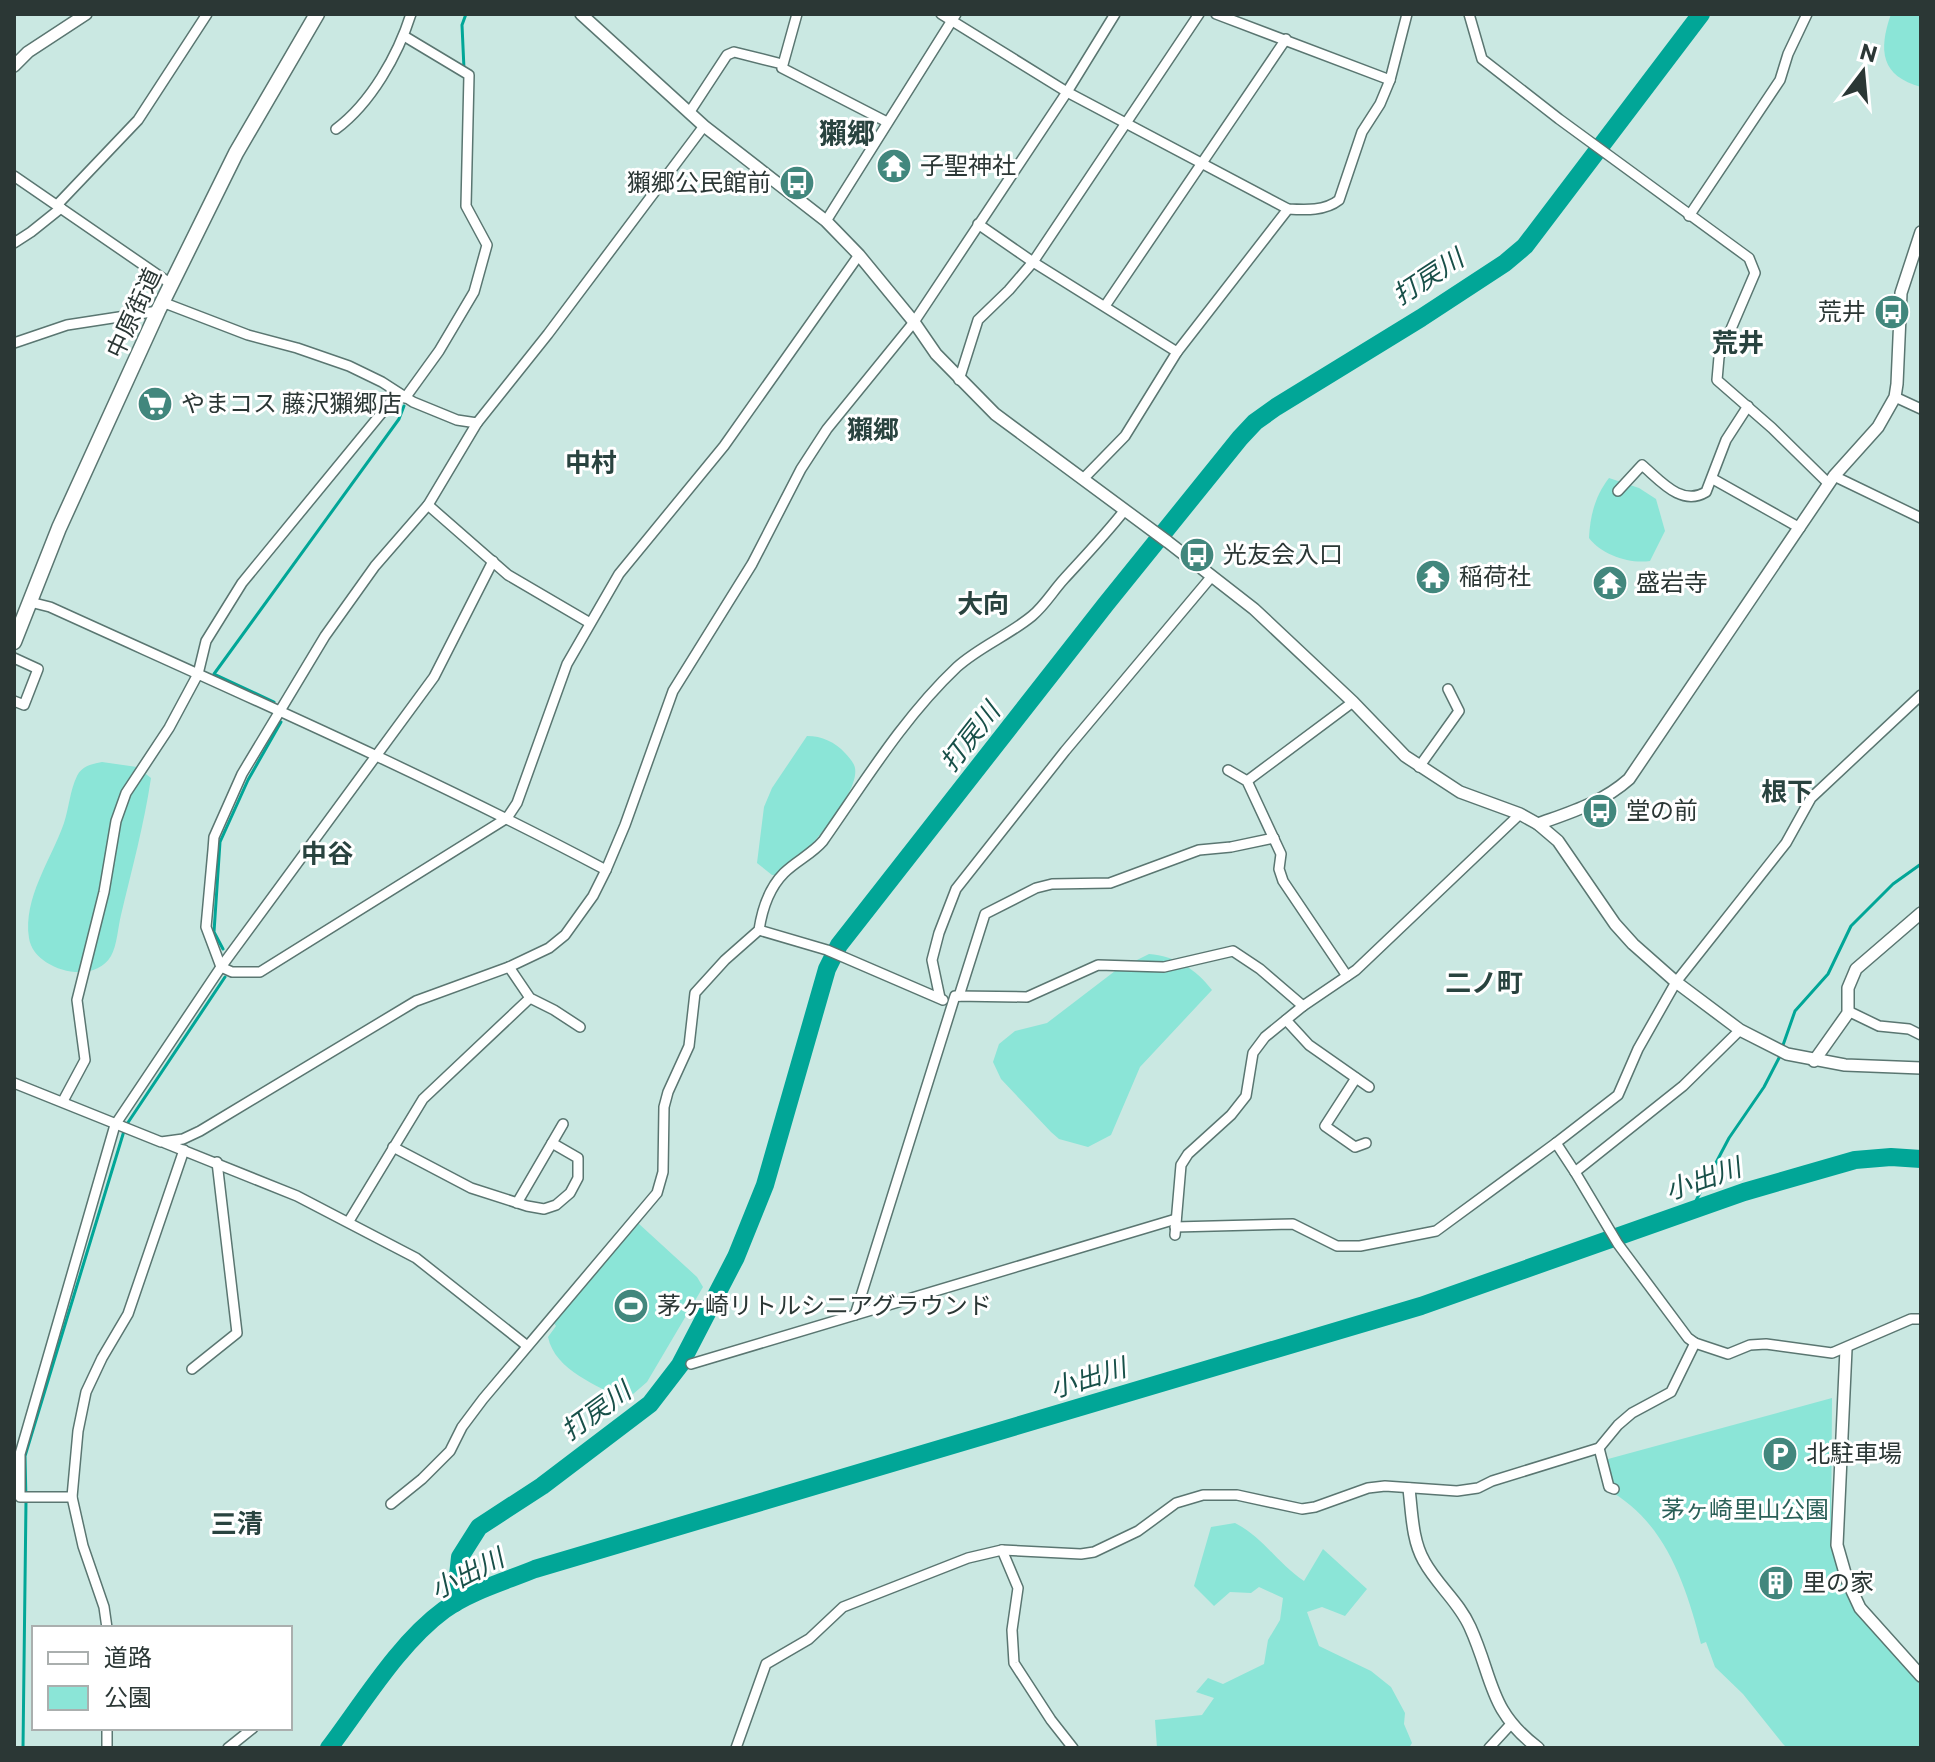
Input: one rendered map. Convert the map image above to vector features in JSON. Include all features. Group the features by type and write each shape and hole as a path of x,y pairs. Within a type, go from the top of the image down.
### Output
{"main road":[{"name":"中原街道","path":"14,642 59,528 160,306 236,153 317,14"}],"street":[{"path":"14,66 28,52 86,14"},
{"path":"14,243 47,221 138,120 207,14"},
{"path":"336,129 350,119 382,75 404,36 411,14"},
{"path":"581,14 704,126 826,221 859,255 936,354 995,414 1212,576 1296,647 1388,741 1419,767 1460,792 1520,814 1558,841 1615,924 1676,982 1740,1030 1787,1054 1845,1065 1921,1068"},
{"path":"797,14 782,68 887,122"},
{"path":"941,14 954,18 1067,92 1288,209 1331,206 1339,200 1362,132 1380,104 1390,80 1407,14"},
{"path":"161,1142 183,1139 200,1131 416,1001 509,967 549,948 565,935 593,896 606,870 673,691 752,564 809,456 827,429 914,322 1067,92 1115,14"},
{"path":"959,380 978,320 1033,262 1199,14"},
{"path":"1216,14 1390,80"},
{"path":"1469,14 1482,59 1600,150 1749,258 1755,273 1719,357 1717,380 1832,480 1921,518"},
{"path":"1689,216 1780,80 1788,54 1807,14"},
{"path":"826,221 954,18"},
{"path":"63,1101 85,1060 77,1000 104,892 116,821 126,793 169,728 198,674 206,641 242,583 439,351 474,292 487,245 466,206 469,75 404,36"},
{"path":"1105,306 1286,39"},
{"path":"689,113 727,55 734,52 782,64"},
{"path":"704,126 477,423 428,505 375,566 341,613 242,774 214,837 206,927 221,967 232,972 260,972 507,818 517,803 567,664 619,574 724,446 859,255"},
{"path":"14,176 171,284"},
{"path":"1083,479 1125,436 1177,352 1288,209"},
{"path":"978,224 1177,352"},
{"path":"1538,824 1603,799 1629,779 1832,480 1878,427 1895,397 1901,293 1921,232"},
{"path":"14,343 67,325 160,306 349,366 401,395 457,420 477,423"},
{"path":"1895,397 1921,409"},
{"path":"1618,491 1642,465 1681,496 1689,498 1706,492 1726,440 1748,406"},
{"path":"1713,479 1800,528"},
{"path":"428,505 508,575 590,623"},
{"path":"391,1504 450,1451 462,1427 526,1345 657,1193 663,1172 664,1107 689,1046 695,993 725,960 759,930 762,912 777,882 823,841 909,719 960,664 1043,606 1063,580 1089,556 1124,511"},
{"path":"72,1497 20,1497 20,1454 121,1127 221,967 377,758 440,667 493,561"},
{"path":"940,998 932,960 956,889 1065,751 1212,576"},
{"path":"30,602 50,607 280,710 507,818 606,870"},
{"path":"14,658 38,669 24,705 14,701"},
{"path":"1419,767 1459,711 1448,689"},
{"path":"691,1364 855,1315 1175,1227 1293,1224 1337,1246 1360,1246 1436,1231 1515,1176 1618,1095 1638,1049 1676,982 1786,843 1811,798 1921,695"},
{"path":"1247,781 1353,702"},
{"path":"1228,770 1247,781 1281,854 1279,869 1283,881 1347,976"},
{"path":"1175,1227 1181,1165 1188,1154 1231,1115 1246,1096 1253,1053 1265,1037 1347,976 1520,814"},
{"path":"959,996 985,914 1036,888 1052,884 1110,883 1199,850 1274,838"},
{"path":"1814,1061 1848,1011 1848,988 1856,969 1921,913"},
{"path":"759,930 827,950 951,1004"},
{"path":"855,1315 955,996 1027,997 1098,965 1164,967 1233,951 1260,969 1303,1006"},
{"path":"509,967 530,998 580,1027"},
{"path":"349,1221 423,1099 530,998"},
{"path":"1848,1011 1879,1026 1909,1029 1921,1035"},
{"path":"1286,1020 1309,1045 1369,1087"},
{"path":"1575,1172 1683,1086 1740,1030"},
{"path":"1356,1078 1325,1126 1355,1147 1366,1143"},
{"path":"14,1083 217,1162 349,1221 416,1258 526,1345"},
{"path":"517,1203 563,1124"},
{"path":"393,1147 471,1188 544,1209 556,1205 570,1193 578,1178 578,1158 552,1143"},
{"path":"1556,1143 1618,1244 1688,1338 1695,1343 1728,1354 1750,1345 1766,1344 1832,1353 1911,1319 1921,1319"},
{"path":"107,1626 72,1497 78,1431 86,1392 128,1314 184,1150"},
{"path":"192,1369 237,1333 217,1162"},
{"path":"736,1748 766,1664 809,1639 831,1617 855,1602 968,1558 1002,1550 1094,1552 1123,1540 1186,1498 1237,1495 1302,1509 1368,1488 1385,1486 1457,1491 1478,1488 1599,1448 1632,1413 1671,1392 1695,1343"},
{"path":"1846,1349 1837,1545 1860,1608 1921,1676"},
{"path":"1599,1448 1609,1487 1614,1489"},
{"path":"1409,1489 1415,1538 1424,1561 1470,1627 1503,1716 1538,1748"},
{"path":"1002,1550 1018,1588 1012,1630 1014,1663 1073,1748"},
{"path":"1489,1748 1511,1724"},
{"path":"228,1748 250,1730"}],"green space":[{"path":"1891,14 1921,14 1921,87 1898,76 1886,60 1885,39"},
{"path":"1609,478 1639,488 1656,499 1665,531 1650,561 1616,557 1589,538 1594,506"},
{"path":"807,736 823,738 841,749 854,766 854,780 839,809 816,840 784,875 772,875 757,863 764,807 772,788"},
{"path":"102,762 137,767 151,778 113,952 102,965 91,971 78,972 65,970 41,958 33,949 28,923 39,879 64,823 77,776 84,768"},
{"path":"1149,954 1184,965 1212,990 1140,1067 1111,1135 1088,1147 1059,1139 1001,1079 993,1062 999,1044 1015,1031 1047,1023 1115,971"},
{"name":"茅ヶ崎リトルシニアグラウンド","path":"638,1223 697,1277 703,1287 647,1382 625,1401 568,1368 552,1349 548,1337 556,1326 554,1323"},
{"name":"茅ヶ崎里山公園","path":"1832,1398 1831,1547 1845,1592 1860,1617 1921,1685 1921,1748 1787,1748 1743,1694 1715,1667 1706,1642 1701,1644 1680,1576 1670,1555 1643,1517 1606,1489 1597,1462"},
{"path":"1235,1523 1304,1581 1323,1549 1367,1589 1345,1616 1322,1607 1307,1612 1319,1646 1371,1671 1391,1687 1405,1713 1404,1724 1412,1743 1409,1748 1157,1748 1155,1720 1202,1715 1214,1698 1196,1692 1208,1678 1223,1684 1264,1664 1268,1640 1280,1620 1283,1598 1259,1587 1251,1593 1230,1592 1214,1606 1194,1586 1211,1527"}],"waterway":[{"path":"464,69 462,25 466,14"},
{"name":"打戻川","path":"455,1603 460,1557 479,1527 542,1486 650,1404 680,1365 736,1257 765,1185 827,969 839,945 1106,604 1255,422 1421,318 1505,263 1525,246 1701,14"},
{"path":"274,702 214,674 399,419 404,406"},
{"path":"223,949 214,932 220,842 248,780 281,722"},
{"path":"1782,1048 1795,1011 1828,974 1851,926 1893,884 1921,864"},
{"path":"127,1124 225,977"},
{"path":"1690,1212 1729,1138 1764,1087 1780,1056"},
{"path":"23,1748 25,1456 124,1131"},
{"name":"小出川","path":"329,1748 382,1674 412,1639 444,1610 465,1597 535,1569 1421,1306 1744,1192 1855,1160 1891,1157 1921,1159"}],"place":[{"name":"子聖神社","path":"894,166"},
{"name":"獺郷公民館前","path":"797,183"},
{"name":"荒井","path":"1892,312"},
{"name":"やまコス 藤沢獺郷店","path":"155,404"},
{"name":"光友会入口","path":"1197,555"},
{"name":"稲荷社","path":"1433,577"},
{"name":"盛岩寺","path":"1610,583"},
{"name":"堂の前","path":"1600,811"},
{"name":"茅ヶ崎リトルシニアグラウンド","path":"631,1306"},
{"name":"北駐車場","path":"1780,1454"},
{"name":"里の家","path":"1776,1583"}],"district":[{"name":"獺郷","path":"847,133"},
{"name":"荒井","path":"1738,343"},
{"name":"獺郷","path":"873,430"},
{"name":"中村","path":"591,463"},
{"name":"大向","path":"983,604"},
{"name":"根下","path":"1787,792"},
{"name":"中谷","path":"327,854"},
{"name":"二ノ町","path":"1484,983"},
{"name":"三清","path":"237,1524"}]}
